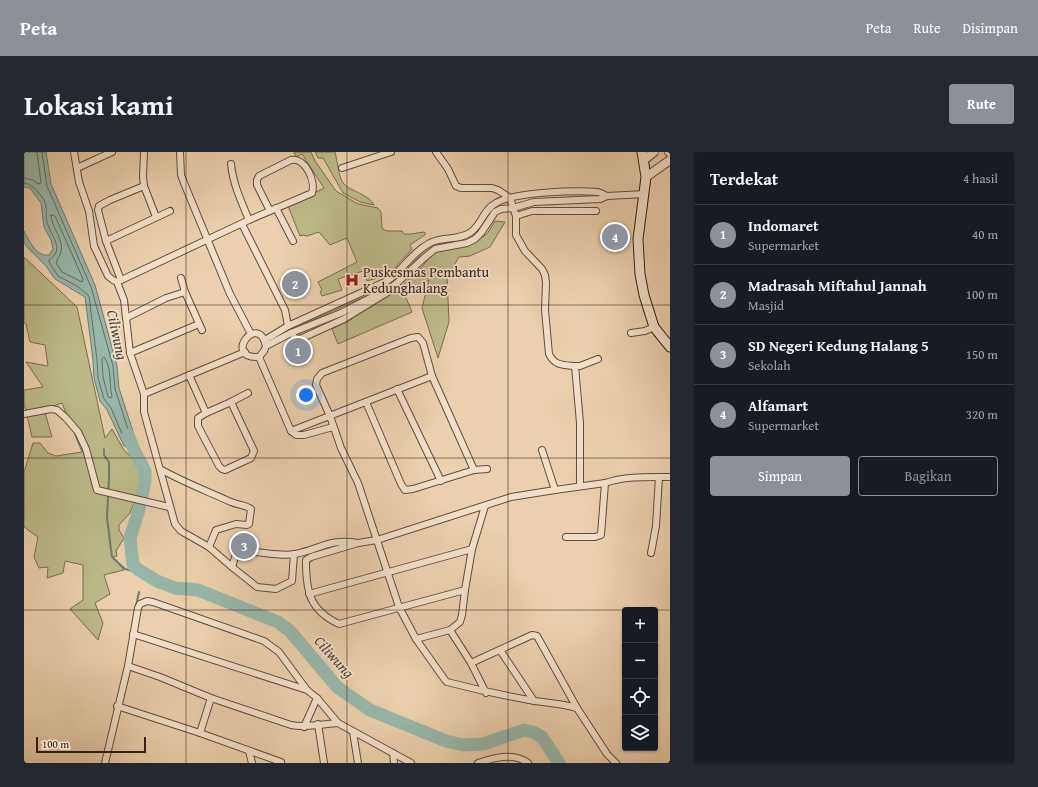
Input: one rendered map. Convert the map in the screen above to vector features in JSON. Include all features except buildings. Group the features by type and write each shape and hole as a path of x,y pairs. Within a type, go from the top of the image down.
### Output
{"main road":[{"path":"643,156 646,178 638,239 640,274 644,295 654,327 670,347"}],"street":[{"path":"74,152 79,182 89,211 94,246 108,276 112,280 119,281 249,220 273,210 312,193 314,188 313,178 301,161 296,159 259,176 257,180 257,185 273,210 293,241"},
{"path":"77,168 112,152"},
{"path":"144,152 142,177 156,217"},
{"path":"180,152 181,175 184,183 230,294 251,334"},
{"path":"342,168 391,152"},
{"path":"436,152 448,168 456,186 461,188 498,190 510,198 516,216 516,235 524,252 542,269 545,275 545,310 549,354 552,360 558,364 580,366 598,359"},
{"path":"643,156 654,152"},
{"path":"646,178 670,160"},
{"path":"231,164 236,191 249,220"},
{"path":"144,186 110,200 99,206 98,210 124,300 130,353 144,394 144,412 172,519 178,528 209,547 257,587 276,589 292,581 294,554"},
{"path":"265,343 288,326 387,281 422,248 438,240 456,238 470,233 480,222 487,210 496,202 531,194 600,192 607,196"},
{"path":"265,343 342,316 397,283 435,249 467,244 475,239 481,233 495,212 501,209 513,208 534,202 600,199 607,196 645,194"},
{"path":"106,241 170,211"},
{"path":"516,216 532,211 596,211"},
{"path":"480,222 487,224"},
{"path":"242,224 285,310 288,326"},
{"path":"130,353 201,327 185,292 181,278"},
{"path":"126,318 166,298 185,292"},
{"path":"631,333 645,331 654,327"},
{"path":"251,334 261,336 265,343 264,351 259,356 252,357 245,352 243,347 243,342 246,337 251,334"},
{"path":"474,470 432,376 423,343 418,337 411,338 322,373 317,379 316,385 330,416 341,448 358,483 399,608 416,639 447,682 486,692 534,701 560,703 577,708"},
{"path":"144,394 245,352"},
{"path":"259,356 291,431 296,435 304,436 334,427"},
{"path":"575,366 580,423 580,486"},
{"path":"189,375 206,413"},
{"path":"291,431 432,376"},
{"path":"397,389 441,480"},
{"path":"231,402 254,451 252,458 230,468 222,469 198,426 198,418 248,393"},
{"path":"366,402 401,484 405,490 413,489 474,470 487,469"},
{"path":"24,414 51,409 57,410 66,418 78,432 86,449 97,490 169,507"},
{"path":"542,450 555,490"},
{"path":"160,469 237,505 251,509 248,525 236,524 216,530 209,547"},
{"path":"651,553 656,526 659,477"},
{"path":"465,590 344,624 339,624 320,613 313,605 309,594 306,560 311,557 358,543 377,540 522,495 605,483 616,479 670,477"},
{"path":"566,537 601,535 605,483"},
{"path":"416,639 450,630 460,622 472,549 485,506"},
{"path":"232,567 235,556 238,553 294,554 340,541 358,543"},
{"path":"309,594 472,549"},
{"path":"105,763 128,666 138,608 142,602 153,602 264,641 279,652 307,690 317,698 338,723 411,763"},
{"path":"450,630 471,663 486,692"},
{"path":"133,634 307,690"},
{"path":"471,663 532,635 537,636 577,708 607,754 616,763"},
{"path":"500,650 534,701"},
{"path":"128,666 160,677 211,698 291,725 304,727 318,724 338,723"},
{"path":"200,733 211,698"},
{"path":"304,727 317,698"},
{"path":"118,706 281,762"},
{"path":"318,724 324,763"},
{"path":"353,732 358,763"},
{"path":"249,751 252,763"},
{"path":"393,753 394,763"},
{"path":"478,763 516,758 528,763"}],"shaded area":[{"path":"294,152 311,152 315,161 336,191 358,204 378,208 381,212 382,228 384,230 402,231 404,234 424,232 426,234 410,245 412,249 393,270 384,276 367,281 363,271 338,279 342,290 322,296 320,292 322,290 318,282 357,262 347,238 330,245 319,232 307,236 300,236 288,206 324,188 302,154 296,157"},
{"path":"315,152 335,152 339,173 343,183 368,198 374,205 360,202 343,193 323,158 318,158"},
{"path":"495,221 505,222 490,247 470,256 459,257 447,277 449,322 438,358 422,308 429,280 404,293 412,312 338,344 332,329 352,319 352,316 378,299 399,289 423,266 435,249 471,243 487,234"},
{"path":"437,243 452,243 450,244 434,247 418,258 404,274 400,275 410,261 425,249"},
{"path":"24,257 77,307 105,438 112,429 124,450 144,471 140,488 130,513 119,525 119,530 124,538 116,551 117,556 113,557 124,570 104,575 110,594 95,603 103,623 98,640 70,609 83,600 83,565 65,561 63,573 47,578 48,567 39,568 34,557 38,537 24,527 24,472 33,443 40,443 48,453 56,456 82,452 62,403 44,409 52,437 32,437 24,403 24,390 43,387 26,362 48,366 45,345 30,342 26,324 24,323"},
{"path":"396,278 397,280 371,294 275,337 274,335 370,292"}],"water":[{"path":"24,152 46,152 51,184 95,285 117,366 119,388 137,444 134,450 124,446 107,410 100,401 94,378 85,297 55,279 46,266 26,246 24,242 24,231 31,243 40,253 49,255 53,249 51,240 44,227 41,203 30,188 24,187"}],"waterway":[{"name":"Ciliwung","path":"128,435 145,471 145,482 138,513 130,538 133,565 139,570 157,581 175,588 198,590 278,622 290,631 337,687 370,710 446,741 463,745 483,744 524,730 533,732 542,737 559,763"},
{"name":"Ciliwung","path":"104,449 104,455 109,462 107,518 112,557 125,569 145,574"},
{"path":"136,606 139,592"}],"place":[{"name":"Alfamart","path":"615,237"},
{"name":"Puskesmas Pembantu Kedunghalang","path":"352,280"},
{"name":"Madrasah Miftahul Jannah","path":"295,284"},
{"name":"Indomaret","path":"298,351"},
{"name":"SD Negeri Kedung Halang 5","path":"244,546"}]}
